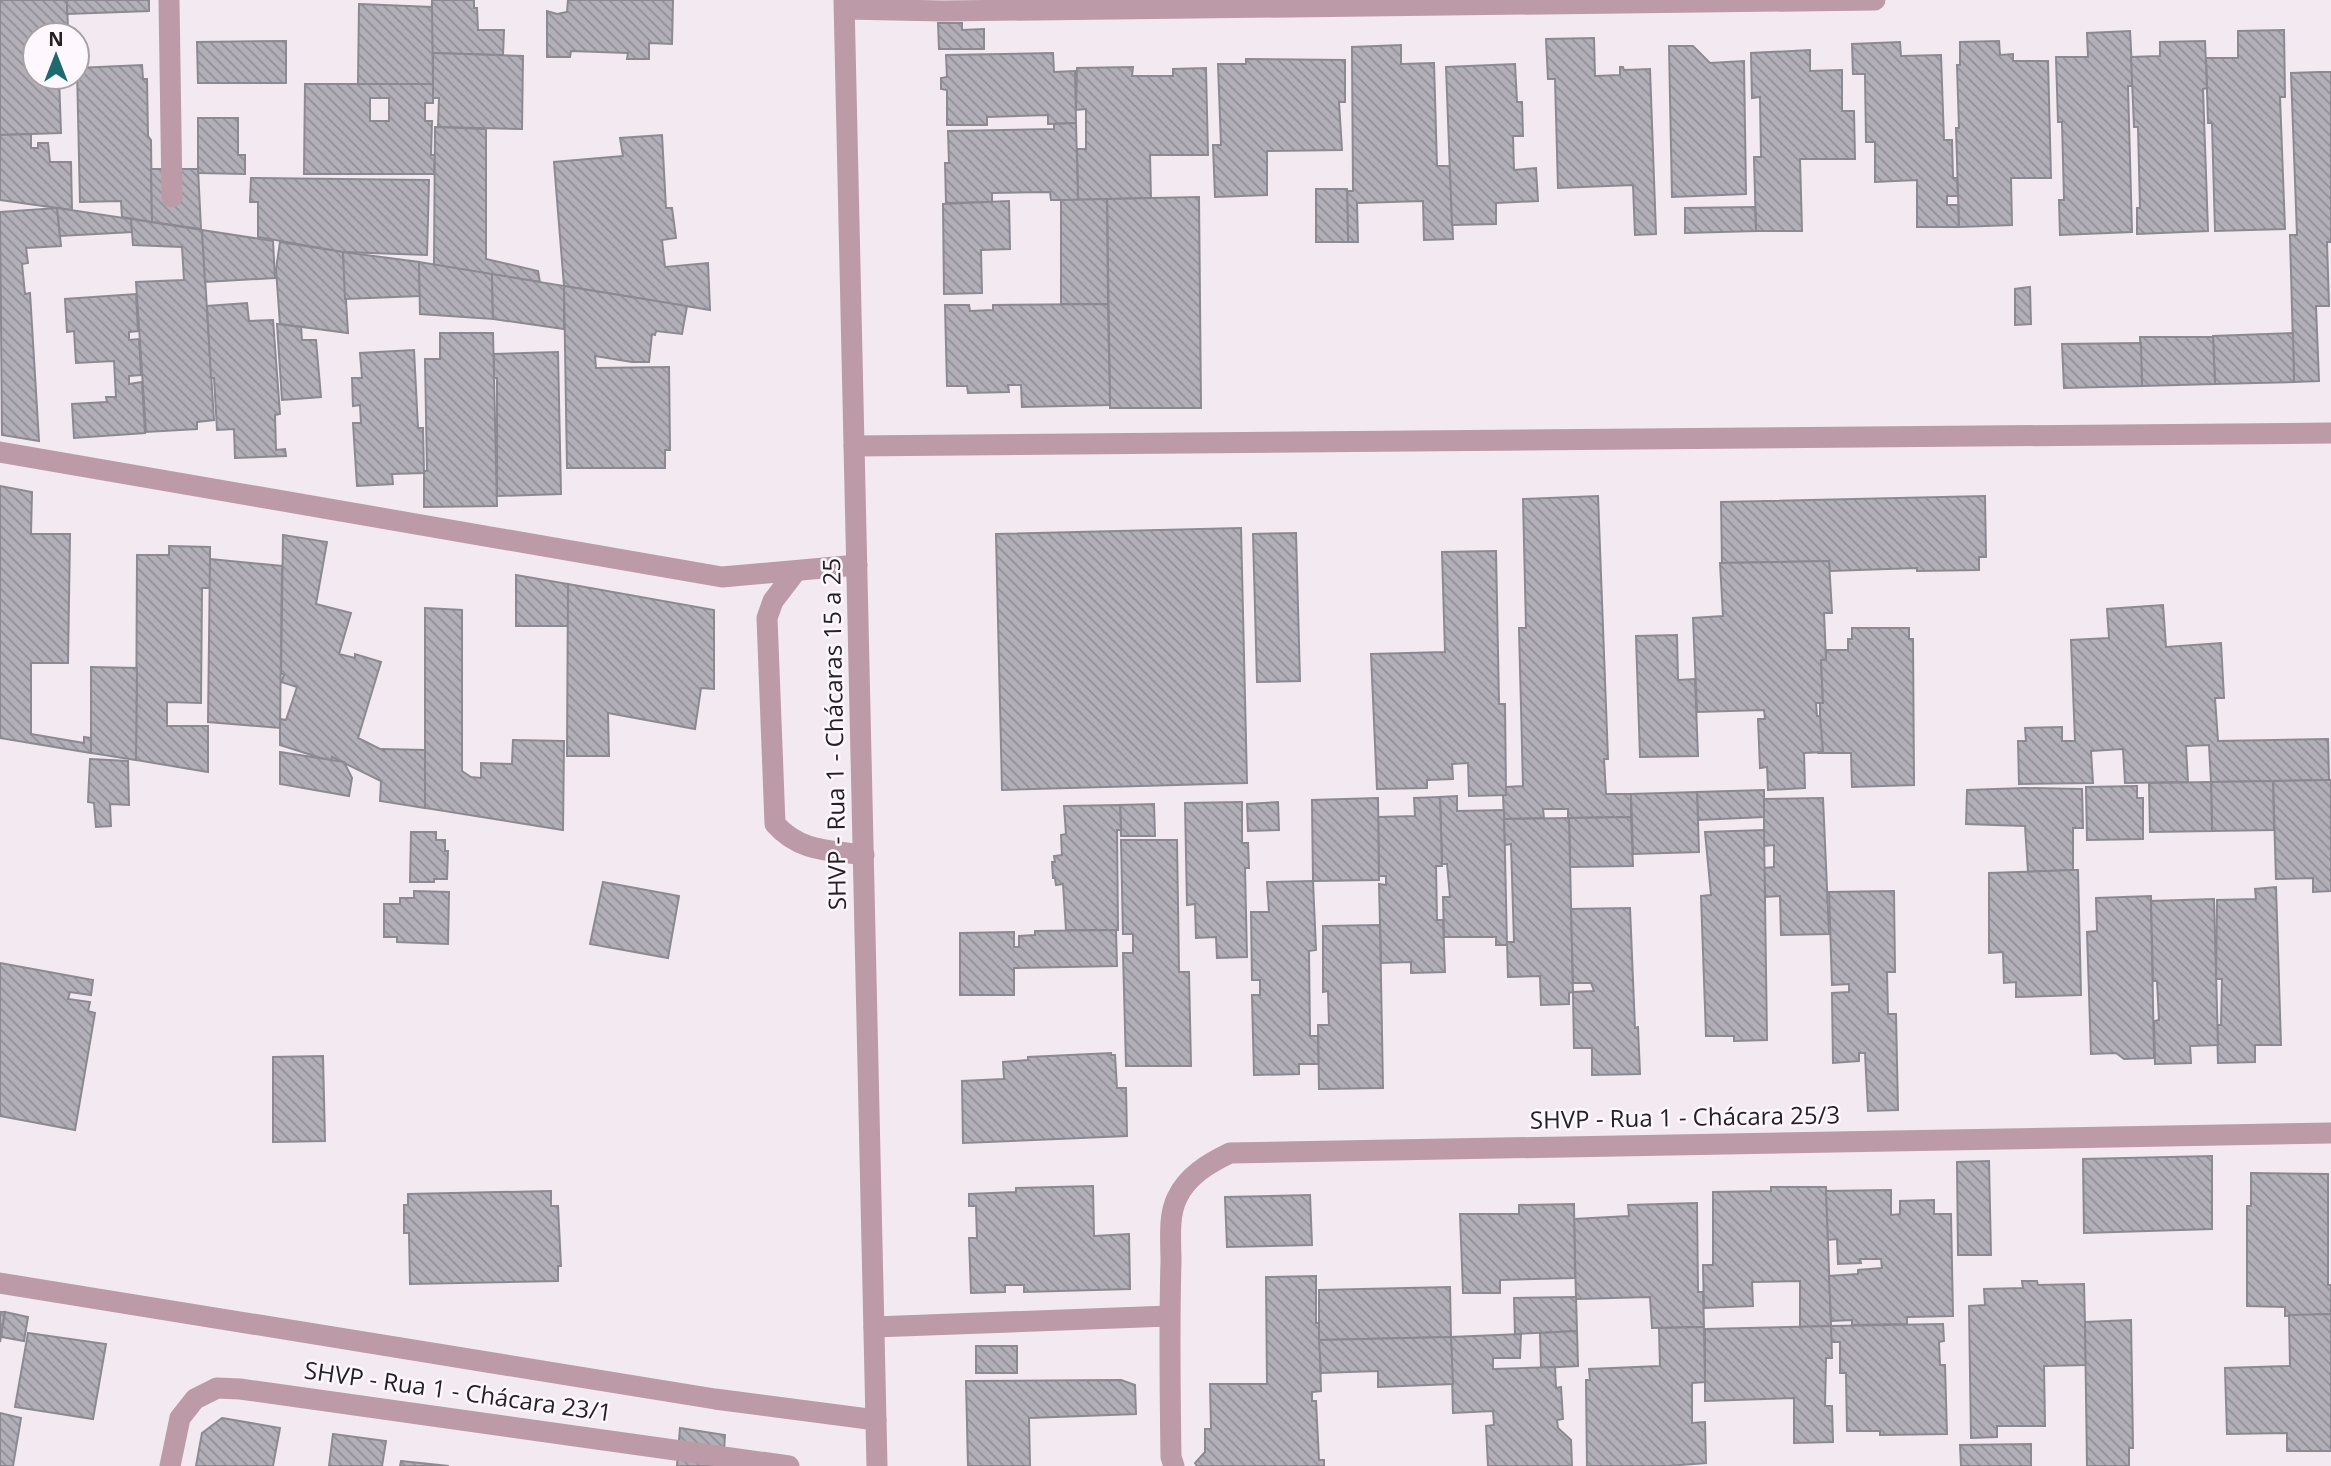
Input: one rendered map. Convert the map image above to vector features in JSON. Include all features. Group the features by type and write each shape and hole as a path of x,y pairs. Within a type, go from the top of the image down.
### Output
{"street":[{"path":"169,0 172,197"},
{"path":"845,5 943,12 1875,0"},
{"name":"SHVP - Rua 1 - Chácaras 15 a 25","path":"845,5 877,1466"},
{"path":"854,446 2331,433"},
{"path":"0,452 722,577 857,565"},
{"path":"796,571 773,601 767,618 775,824 786,836 806,847 864,855"},
{"name":"SHVP - Rua 1 - Chácara 25/3","path":"1174,1466 1171,1457 1169,1316 1172,1219 1176,1199 1187,1184 1207,1165 1230,1153 2331,1133"},
{"path":"0,1283 715,1399 876,1420"},
{"path":"874,1327 1169,1316"},
{"name":"SHVP - Rua 1 - Chácara 23/1","path":"170,1466 180,1418 195,1399 217,1388 789,1466"}],"building":[{"path":"0,0 67,0 68,21 21,21 21,91 60,91 61,133 0,135"},
{"path":"67,0 149,0 149,11 67,14"},
{"path":"432,0 474,0 478,30 504,30 503,55 431,53"},
{"path":"568,0 673,0 672,44 649,43 649,59 627,59 628,53 571,51 570,57 547,57 547,11 557,14 567,12"},
{"path":"359,4 432,7 433,84 358,84"},
{"path":"938,23 962,23 962,30 984,29 984,49 939,49"},
{"path":"2284,30 2285,97 2280,97 2285,229 2215,231 2212,123 2208,123 2206,58 2238,58 2238,31"},
{"path":"2130,31 2133,86 2128,86 2132,232 2060,235 2059,200 2064,200 2062,122 2058,122 2056,57 2088,57 2087,33"},
{"path":"1594,38 1595,76 1620,75 1620,67 1624,70 1650,69 1656,234 1635,235 1633,185 1558,188 1555,79 1548,79 1546,39"},
{"path":"286,41 286,83 198,83 197,42"},
{"path":"1999,41 2000,55 2013,54 2013,61 2048,61 2051,178 2011,178 2012,225 1959,227 1956,128 1959,128 1957,65 1960,65 1960,42"},
{"path":"2205,41 2207,88 2203,89 2208,231 2137,234 2137,208 2140,208 2138,127 2134,127 2131,57 2160,56 2160,42"},
{"path":"1900,42 1901,56 1941,55 1944,140 1952,140 1953,178 1957,178 1958,196 1947,196 1947,205 1958,205 1959,227 1917,227 1917,180 1875,182 1875,142 1866,142 1865,74 1853,74 1852,44"},
{"path":"1401,45 1401,64 1434,63 1437,166 1450,166 1453,239 1424,240 1423,201 1357,203 1358,242 1348,242 1347,191 1353,191 1352,47"},
{"path":"1669,46 1693,46 1710,63 1744,61 1746,194 1672,197"},
{"path":"1810,50 1810,71 1842,70 1842,111 1854,111 1855,159 1800,159 1802,231 1756,231 1754,157 1761,157 1760,97 1752,98 1751,53"},
{"path":"433,53 523,56 522,129 438,127 439,98 433,98"},
{"path":"1053,53 1054,72 1075,71 1076,123 1048,124 1048,115 987,117 987,125 947,125 947,90 941,89 941,78 947,77 946,55"},
{"path":"1246,59 1345,60 1345,102 1339,102 1342,150 1267,151 1267,195 1215,197 1213,145 1221,145 1218,64 1246,64"},
{"path":"1515,64 1517,102 1522,102 1523,136 1513,136 1514,170 1536,168 1538,201 1496,203 1496,224 1452,225 1446,67"},
{"path":"142,65 143,79 147,79 148,136 151,140 152,222 122,217 121,201 80,202 78,91 91,91 91,67"},
{"path":"1133,67 1132,76 1173,76 1173,69 1206,68 1208,155 1150,155 1151,198 1078,200 1077,149 1086,149 1086,109 1076,110 1077,68"},
{"path":"2331,72 2331,242 2327,242 2329,306 2316,306 2319,381 2294,382 2290,235 2297,235 2291,73"},
{"path":"305,84 433,84 433,103 425,103 425,121 432,121 431,155 435,155 434,174 304,174","holes":["370,98 389,98 389,121 370,121"]},
{"path":"198,118 238,118 238,155 245,155 245,174 198,173"},
{"path":"1076,123 1078,200 1051,200 1050,192 992,193 992,202 946,203 945,163 949,163 948,131 1054,129 1054,124"},
{"path":"435,127 486,129 486,259 538,271 540,282 434,265"},
{"path":"31,134 31,148 38,148 38,143 48,143 50,162 71,162 72,210 0,200 0,135"},
{"path":"662,135 666,208 672,208 676,238 662,240 665,267 708,263 710,310 564,286 554,162 623,156 620,138"},
{"path":"151,169 198,169 201,229 152,222"},
{"path":"251,178 429,180 427,255 343,252 258,237 258,202 250,202"},
{"path":"1316,189 1347,189 1348,242 1316,242"},
{"path":"1199,197 1201,408 1110,408 1107,199"},
{"path":"1107,199 1108,304 1061,304 1061,200"},
{"path":"1009,201 1010,249 981,250 982,293 944,294 943,204"},
{"path":"1755,207 1756,231 1685,233 1685,208"},
{"path":"57,208 61,246 26,248 28,263 22,264 25,294 30,293 39,441 2,435 0,212"},
{"path":"57,208 131,219 132,232 60,236"},
{"path":"131,219 202,230 214,420 197,422 197,429 146,432 136,282 184,280 182,247 133,245"},
{"path":"202,230 273,241 275,278 205,282"},
{"path":"280,242 343,252 348,333 280,324 276,269"},
{"path":"343,252 419,262 420,296 345,299"},
{"path":"419,262 492,274 493,319 420,314"},
{"path":"492,274 564,286 564,329 493,319"},
{"path":"564,286 687,306 682,334 656,331 655,335 652,334 649,362 595,356 596,368 669,367 670,450 665,450 665,468 567,468"},
{"path":"2030,287 2031,324 2015,325 2015,289"},
{"path":"136,294 138,331 129,332 129,340 139,339 141,375 129,376 129,384 142,382 145,433 74,438 72,404 107,402 106,397 116,397 114,361 76,363 74,331 67,332 65,299"},
{"path":"247,303 249,321 273,320 280,414 275,415 276,450 285,449 286,456 235,458 234,429 217,430 207,306"},
{"path":"1108,304 1110,405 1022,407 1021,385 1008,385 1009,392 968,393 967,386 947,386 945,305 969,305 970,311 993,310 993,305"},
{"path":"277,324 301,327 302,340 316,340 321,397 282,400"},
{"path":"440,333 493,333 497,506 424,507 424,471 427,471 425,359 440,359"},
{"path":"2293,333 2294,382 2215,384 2213,336"},
{"path":"2140,337 2213,337 2215,384 2142,386"},
{"path":"2141,343 2142,386 2064,388 2062,344"},
{"path":"414,350 418,428 423,428 424,473 392,474 393,484 357,486 353,423 361,423 360,405 353,406 352,378 362,378 360,353"},
{"path":"558,352 561,494 497,496 497,378 494,378 494,354"},
{"path":"0,486 32,492 31,534 70,534 68,663 31,663 31,734 84,743 84,737 91,738 91,753 0,738"},
{"path":"1598,496 1608,759 1604,759 1606,794 1631,794 1631,817 1568,818 1568,809 1543,809 1544,818 1504,819 1503,795 1506,795 1506,787 1523,786 1519,628 1526,628 1523,499"},
{"path":"1985,496 1986,557 1979,557 1979,570 1917,571 1917,568 1830,571 1829,561 1722,563 1721,502"},
{"path":"1241,528 1247,783 1002,790 996,534"},
{"path":"1296,533 1300,681 1257,682 1253,534"},
{"path":"283,535 327,542 316,604 351,613 339,654 355,658 355,654 381,662 358,738 384,751 383,749 425,750 425,808 380,801 381,781 332,757 327,760 280,745 280,719 286,720 297,687 281,682 284,675 281,673"},
{"path":"169,546 210,547 210,588 202,588 201,703 167,702 167,726 208,726 208,772 136,760 137,555 169,555"},
{"path":"1496,551 1499,704 1505,704 1506,795 1469,796 1468,763 1452,764 1453,779 1427,780 1427,788 1377,789 1371,654 1445,652 1442,552"},
{"path":"210,559 282,566 280,728 208,722"},
{"path":"1829,561 1832,613 1824,613 1826,660 1821,660 1823,703 1816,703 1817,716 1822,716 1823,752 1804,753 1805,788 1768,790 1767,767 1760,768 1758,719 1765,719 1764,710 1697,712 1693,618 1723,616 1720,563"},
{"path":"516,575 568,584 568,626 516,626"},
{"path":"568,584 714,610 714,689 701,688 695,729 608,713 609,756 567,756"},
{"path":"2163,605 2166,647 2221,643 2224,698 2215,698 2218,741 2328,739 2329,780 2211,782 2209,745 2186,746 2188,782 2125,783 2123,749 2091,751 2093,783 2019,784 2018,741 2026,741 2025,728 2062,727 2062,741 2075,741 2071,640 2109,638 2107,609"},
{"path":"425,608 462,610 462,771 471,777 481,778 481,763 512,764 513,740 564,741 563,830 425,808"},
{"path":"1852,628 1909,628 1909,639 1913,639 1914,785 1852,787 1851,753 1817,753 1823,752 1820,716 1820,703 1823,703 1821,660 1826,660 1826,650 1848,650"},
{"path":"1677,635 1678,680 1695,679 1698,756 1640,757 1636,636"},
{"path":"91,667 137,668 136,760 91,753"},
{"path":"280,752 344,762 352,778 349,796 280,784"},
{"path":"90,759 128,761 129,805 110,804 111,826 96,827 94,803 88,802"},
{"path":"2331,780 2331,891 2313,892 2313,878 2276,879 2273,781"},
{"path":"2273,781 2274,830 2212,831 2211,782"},
{"path":"2211,782 2212,831 2150,832 2149,783"},
{"path":"2137,786 2137,798 2143,798 2143,839 2087,840 2086,787"},
{"path":"2082,789 2083,828 2073,828 2073,870 2028,872 2025,826 1966,824 1967,790"},
{"path":"1764,790 1764,817 1698,820 1697,792"},
{"path":"1697,792 1699,852 1633,854 1631,794"},
{"path":"1457,796 1457,811 1504,810 1507,945 1496,945 1496,937 1444,937 1443,897 1450,897 1447,864 1442,864 1440,797"},
{"path":"1440,797 1442,866 1436,866 1437,920 1443,920 1445,972 1411,973 1411,962 1381,963 1379,884 1386,885 1386,876 1379,876 1378,817 1415,816 1414,798"},
{"path":"1378,798 1379,880 1313,881 1312,800"},
{"path":"1823,798 1829,934 1781,935 1780,896 1765,897 1764,868 1774,867 1774,845 1764,846 1764,799"},
{"path":"1242,802 1242,843 1248,843 1249,868 1245,868 1247,957 1217,958 1216,937 1196,938 1195,904 1187,905 1185,803"},
{"path":"1278,802 1279,830 1248,831 1247,804"},
{"path":"1154,804 1155,836 1121,836 1120,805"},
{"path":"1120,805 1121,830 1117,830 1118,930 1066,930 1063,884 1056,885 1052,862 1055,862 1054,856 1062,855 1061,835 1066,834 1064,806"},
{"path":"1631,817 1633,866 1570,867 1569,818"},
{"path":"1569,818 1573,992 1569,993 1569,1004 1541,1005 1540,976 1508,977 1507,942 1514,942 1511,844 1505,845 1504,819"},
{"path":"1764,830 1767,1040 1734,1041 1734,1036 1706,1036 1701,896 1711,895 1705,832"},
{"path":"411,832 436,832 436,840 445,840 445,851 448,851 447,879 410,882"},
{"path":"1121,840 1177,840 1179,972 1189,972 1191,1066 1126,1066 1123,953 1133,953 1133,934 1123,934"},
{"path":"2078,870 2081,995 2016,997 2016,982 2004,983 2003,952 1989,953 1989,873"},
{"path":"1313,881 1316,950 1309,951 1310,1036 1318,1036 1319,1064 1299,1064 1299,1074 1254,1075 1252,995 1260,995 1260,980 1252,980 1251,912 1269,912 1267,882"},
{"path":"603,882 679,896 668,958 590,944"},
{"path":"2276,887 2281,1045 2255,1045 2255,1062 2218,1063 2217,1025 2221,1025 2222,979 2216,979 2217,900 2256,899 2255,889"},
{"path":"414,891 449,892 448,944 397,942 397,937 384,937 384,904 400,904 400,898 414,898"},
{"path":"1894,891 1895,972 1887,972 1888,1014 1896,1014 1898,1110 1868,1111 1865,1053 1859,1053 1859,1061 1833,1063 1832,993 1849,992 1849,984 1832,985 1829,892"},
{"path":"2151,896 2154,1058 2124,1059 2116,1053 2091,1054 2087,932 2097,931 2096,898"},
{"path":"2214,899 2218,1045 2190,1046 2191,1063 2155,1064 2154,1021 2159,1020 2157,981 2153,981 2151,901"},
{"path":"1630,908 1635,1028 1638,1027 1640,1074 1592,1075 1592,1048 1574,1048 1573,992 1594,991 1591,983 1573,983 1571,909"},
{"path":"1380,925 1383,1088 1319,1089 1318,1025 1329,1025 1328,991 1323,992 1323,926"},
{"path":"1116,930 1117,966 1014,968 1014,995 960,995 960,933 1014,932 1014,947 1019,947 1019,936 1035,935 1035,931"},
{"path":"0,963 93,980 91,995 70,992 68,999 90,1002 88,1011 95,1013 75,1130 0,1116"},
{"path":"1115,1055 1117,1088 1126,1088 1127,1136 963,1143 962,1081 1004,1079 1003,1062 1028,1060 1028,1057"},
{"path":"323,1056 325,1141 273,1142 273,1057"},
{"path":"2212,1156 2212,1229 2084,1233 2083,1159"},
{"path":"1989,1161 1991,1255 1958,1255 1957,1162"},
{"path":"2251,1173 2328,1174 2328,1285 2331,1285 2331,1314 2285,1316 2285,1307 2247,1306 2247,1206 2251,1206"},
{"path":"1093,1186 1094,1236 1129,1234 1130,1289 1024,1292 1024,1285 1005,1285 1005,1292 971,1293 969,1238 977,1238 976,1206 969,1206 969,1194 1016,1192 1016,1188"},
{"path":"1771,1187 1826,1187 1831,1326 1800,1327 1800,1281 1752,1282 1753,1306 1704,1308 1703,1265 1713,1265 1713,1192 1771,1191"},
{"path":"1891,1190 1891,1215 1900,1214 1900,1201 1934,1200 1934,1214 1951,1214 1953,1316 1907,1317 1907,1324 1852,1325 1852,1320 1831,1321 1829,1276 1858,1274 1858,1270 1882,1268 1881,1259 1860,1259 1861,1263 1838,1264 1837,1239 1828,1240 1826,1191"},
{"path":"551,1191 551,1206 558,1206 561,1266 558,1266 558,1281 410,1284 409,1233 404,1233 404,1205 408,1205 408,1194"},
{"path":"1310,1195 1312,1245 1227,1247 1225,1197"},
{"path":"1697,1203 1698,1292 1703,1292 1704,1327 1652,1328 1650,1297 1576,1299 1574,1219 1629,1216 1628,1205"},
{"path":"1574,1204 1575,1278 1500,1280 1500,1293 1463,1293 1460,1214 1519,1214 1519,1205"},
{"path":"1316,1276 1321,1391 1312,1392 1312,1401 1316,1401 1319,1460 1324,1460 1324,1466 1197,1466 1195,1463 1205,1452 1205,1429 1211,1429 1210,1384 1267,1384 1266,1277"},
{"path":"2022,1281 2037,1281 2038,1285 2084,1284 2086,1365 2044,1366 2045,1426 1997,1426 1997,1437 1971,1438 1969,1306 1985,1305 1984,1289 2023,1288"},
{"path":"1450,1287 1451,1337 1319,1340 1319,1290"},
{"path":"1576,1297 1577,1331 1515,1334 1514,1298"},
{"path":"0,1312 5,1312 0,1342"},
{"path":"5,1312 28,1317 24,1341 1,1337"},
{"path":"2331,1314 2331,1451 2287,1451 2287,1433 2227,1434 2225,1368 2290,1366 2289,1315"},
{"path":"2131,1320 2133,1448 2129,1448 2129,1466 2087,1466 2085,1322"},
{"path":"1943,1324 1944,1341 1939,1342 1940,1365 1945,1365 1947,1434 1880,1435 1880,1431 1847,1431 1846,1373 1840,1373 1840,1342 1831,1342 1831,1326"},
{"path":"1831,1326 1832,1358 1826,1358 1825,1406 1832,1406 1833,1442 1794,1443 1794,1398 1705,1401 1705,1329"},
{"path":"1704,1327 1705,1382 1692,1383 1692,1423 1705,1422 1706,1463 1587,1466 1586,1380 1590,1380 1589,1369 1660,1366 1659,1328"},
{"path":"1577,1331 1578,1366 1541,1368 1540,1333"},
{"path":"28,1333 106,1344 93,1419 15,1407"},
{"path":"1521,1334 1520,1358 1493,1358 1493,1369 1555,1367 1556,1388 1561,1387 1563,1419 1557,1420 1558,1428 1571,1440 1572,1466 1488,1466 1486,1426 1494,1425 1493,1411 1453,1413 1451,1337"},
{"path":"1451,1337 1453,1384 1378,1387 1378,1371 1321,1373 1319,1340"},
{"path":"976,1346 1017,1346 1017,1373 976,1373"},
{"path":"1121,1380 1135,1385 1136,1414 1029,1418 1030,1466 968,1466 966,1381"},
{"path":"0,1413 21,1418 13,1466 0,1466"},
{"path":"222,1418 280,1428 273,1466 196,1466 202,1433"},
{"path":"680,1428 725,1435 723,1466 677,1466"},
{"path":"333,1434 386,1441 382,1466 329,1466"},
{"path":"2031,1444 2031,1466 1961,1466 1960,1445"},
{"path":"401,1461 449,1466 400,1466"}]}
